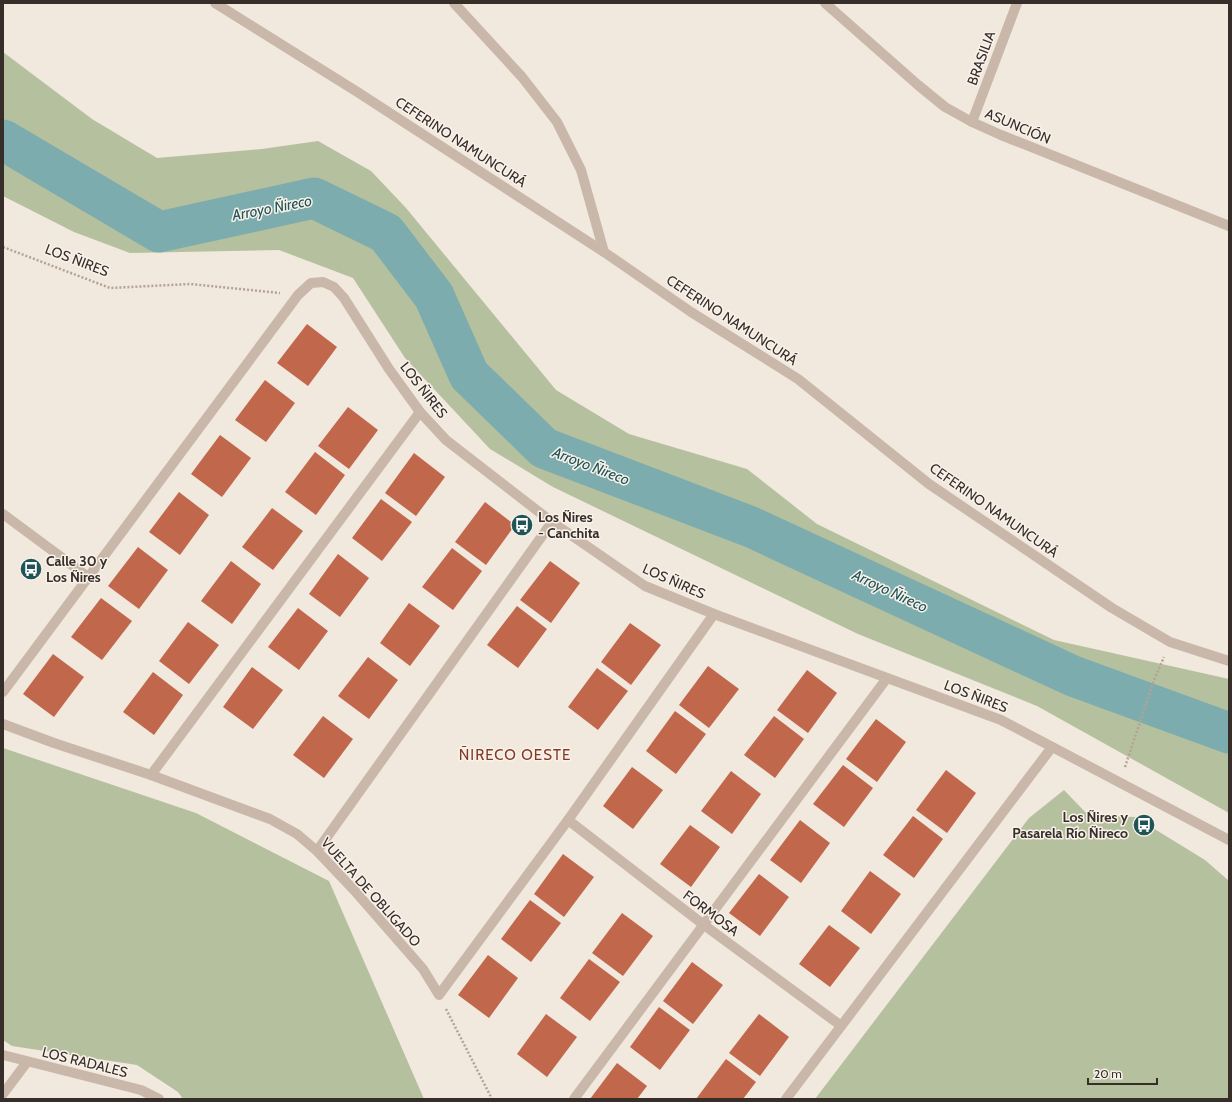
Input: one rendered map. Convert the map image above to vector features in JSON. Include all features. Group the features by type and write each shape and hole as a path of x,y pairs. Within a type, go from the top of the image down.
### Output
{"street":[{"name":"CEFERINO NAMUNCURÁ","path":"215,3 359,93 604,252 691,312 798,379 929,484 1112,608 1170,642 1229,661"},
{"path":"454,3 522,77 557,122 581,170 604,252"},
{"name":"ASUNCIÓN","path":"825,3 945,107 972,122 1229,226"},
{"name":"BRASILIA","path":"972,122 1017,3"},
{"name":"LOS ÑIRES","path":"298,295 311,283 323,282 334,287 344,298 389,369 420,412 446,440 552,522 645,586 714,614 1001,720 1229,840"},
{"path":"3,692 298,295"},
{"path":"151,775 420,412"},
{"path":"3,514 88,577"},
{"path":"317,852 552,522"},
{"path":"439,995 568,820 714,614"},
{"path":"574,1099 887,678"},
{"name":"VUELTA DE OBLIGADO","path":"3,724 54,743 151,775 270,819 298,834 354,890 423,970 439,995"},
{"path":"786,1099 840,1025 1052,746"},
{"name":"FORMOSA","path":"568,820 704,925 840,1025"},
{"name":"LOS RADALES","path":"3,1055 141,1090 159,1099"},
{"path":"3,1094 27,1062"}],"path":[{"name":"LOS ÑIRES","path":"3,247 110,288 190,284 298,295"},
{"path":"1120,783 1154,680 1170,642"},
{"path":"439,995 492,1099"}],"green space":[{"path":"3,52 92,119 157,158 262,149 318,141 371,171 406,208 556,390 629,434 747,469 817,524 1054,640 1229,679 1229,813 1037,706 858,634 553,487 490,449 405,358 353,278 279,250 130,253 74,232 3,196"},
{"path":"3,748 196,813 329,881 424,1099 183,1099 178,1092 137,1065 12,1046 3,1040"},
{"path":"1064,790 1088,815 1135,817 1205,860 1229,881 1229,1099 815,1099 1029,818"}],"building":[{"path":"307,324 337,347 308,386 277,363"},
{"path":"265,380 295,403 266,442 235,420"},
{"path":"348,407 378,430 349,469 318,446"},
{"path":"220,435 251,458 222,497 191,474"},
{"path":"315,452 345,475 316,515 285,492"},
{"path":"414,453 445,477 416,516 385,493"},
{"path":"179,492 209,515 180,555 149,532"},
{"path":"381,499 412,522 382,561 352,538"},
{"path":"485,502 515,525 486,565 455,542"},
{"path":"272,508 303,531 273,570 242,547"},
{"path":"138,547 168,570 139,609 108,586"},
{"path":"452,548 482,571 453,610 422,587"},
{"path":"338,554 369,578 340,617 309,594"},
{"path":"231,561 261,584 232,624 201,601"},
{"path":"550,561 580,583 551,623 520,600"},
{"path":"101,598 132,621 102,660 71,637"},
{"path":"409,603 440,626 410,666 380,643"},
{"path":"517,606 547,629 518,668 487,645"},
{"path":"298,608 328,631 299,670 268,647"},
{"path":"188,622 219,645 189,684 159,661"},
{"path":"630,623 661,645 631,685 601,662"},
{"path":"53,654 84,677 54,717 23,694"},
{"path":"368,657 398,680 369,719 338,696"},
{"path":"708,666 739,689 709,728 679,705"},
{"path":"252,667 283,690 253,729 223,707"},
{"path":"597,668 628,691 598,730 568,707"},
{"path":"807,670 837,693 808,733 777,710"},
{"path":"153,672 183,695 154,735 123,712"},
{"path":"675,711 706,734 676,774 646,751"},
{"path":"323,716 353,739 324,778 293,755"},
{"path":"774,716 804,739 775,778 744,755"},
{"path":"876,719 906,742 877,782 846,759"},
{"path":"843,765 873,788 844,827 813,804"},
{"path":"632,767 663,790 633,829 603,806"},
{"path":"946,770 976,793 947,833 916,810"},
{"path":"731,771 761,794 732,834 701,811"},
{"path":"913,816 943,839 914,878 883,855"},
{"path":"800,820 830,843 801,883 770,860"},
{"path":"690,825 720,847 691,887 660,864"},
{"path":"563,854 594,877 564,917 534,894"},
{"path":"870,871 901,894 871,934 841,911"},
{"path":"759,874 789,897 760,936 729,913"},
{"path":"530,900 561,923 531,962 501,939"},
{"path":"622,913 653,936 623,976 592,953"},
{"path":"829,925 860,948 830,987 799,964"},
{"path":"488,955 518,978 489,1018 458,995"},
{"path":"589,959 620,982 590,1021 560,998"},
{"path":"692,962 723,985 693,1024 663,1001"},
{"path":"659,1007 690,1030 660,1070 630,1047"},
{"path":"546,1014 577,1037 547,1077 517,1054"},
{"path":"759,1014 789,1037 760,1076 729,1053"},
{"path":"726,1059 756,1082 743,1099 696,1099"},
{"path":"617,1063 647,1086 637,1099 590,1099"}],"waterway":[{"name":"Arroyo Ñireco","path":"3,140 159,232 314,198 386,233 434,296 469,375 544,448 751,527 1073,676 1229,733"}],"place":[{"name":"Los Ñires - Canchita","path":"522,525"},
{"name":"Calle 30 y Los Ñires","path":"31,569"},
{"name":"Los Ñires y Pasarela Río Ñireco","path":"1144,825"}],"district":[{"name":"ÑIRECO OESTE","path":"515,755"}]}
